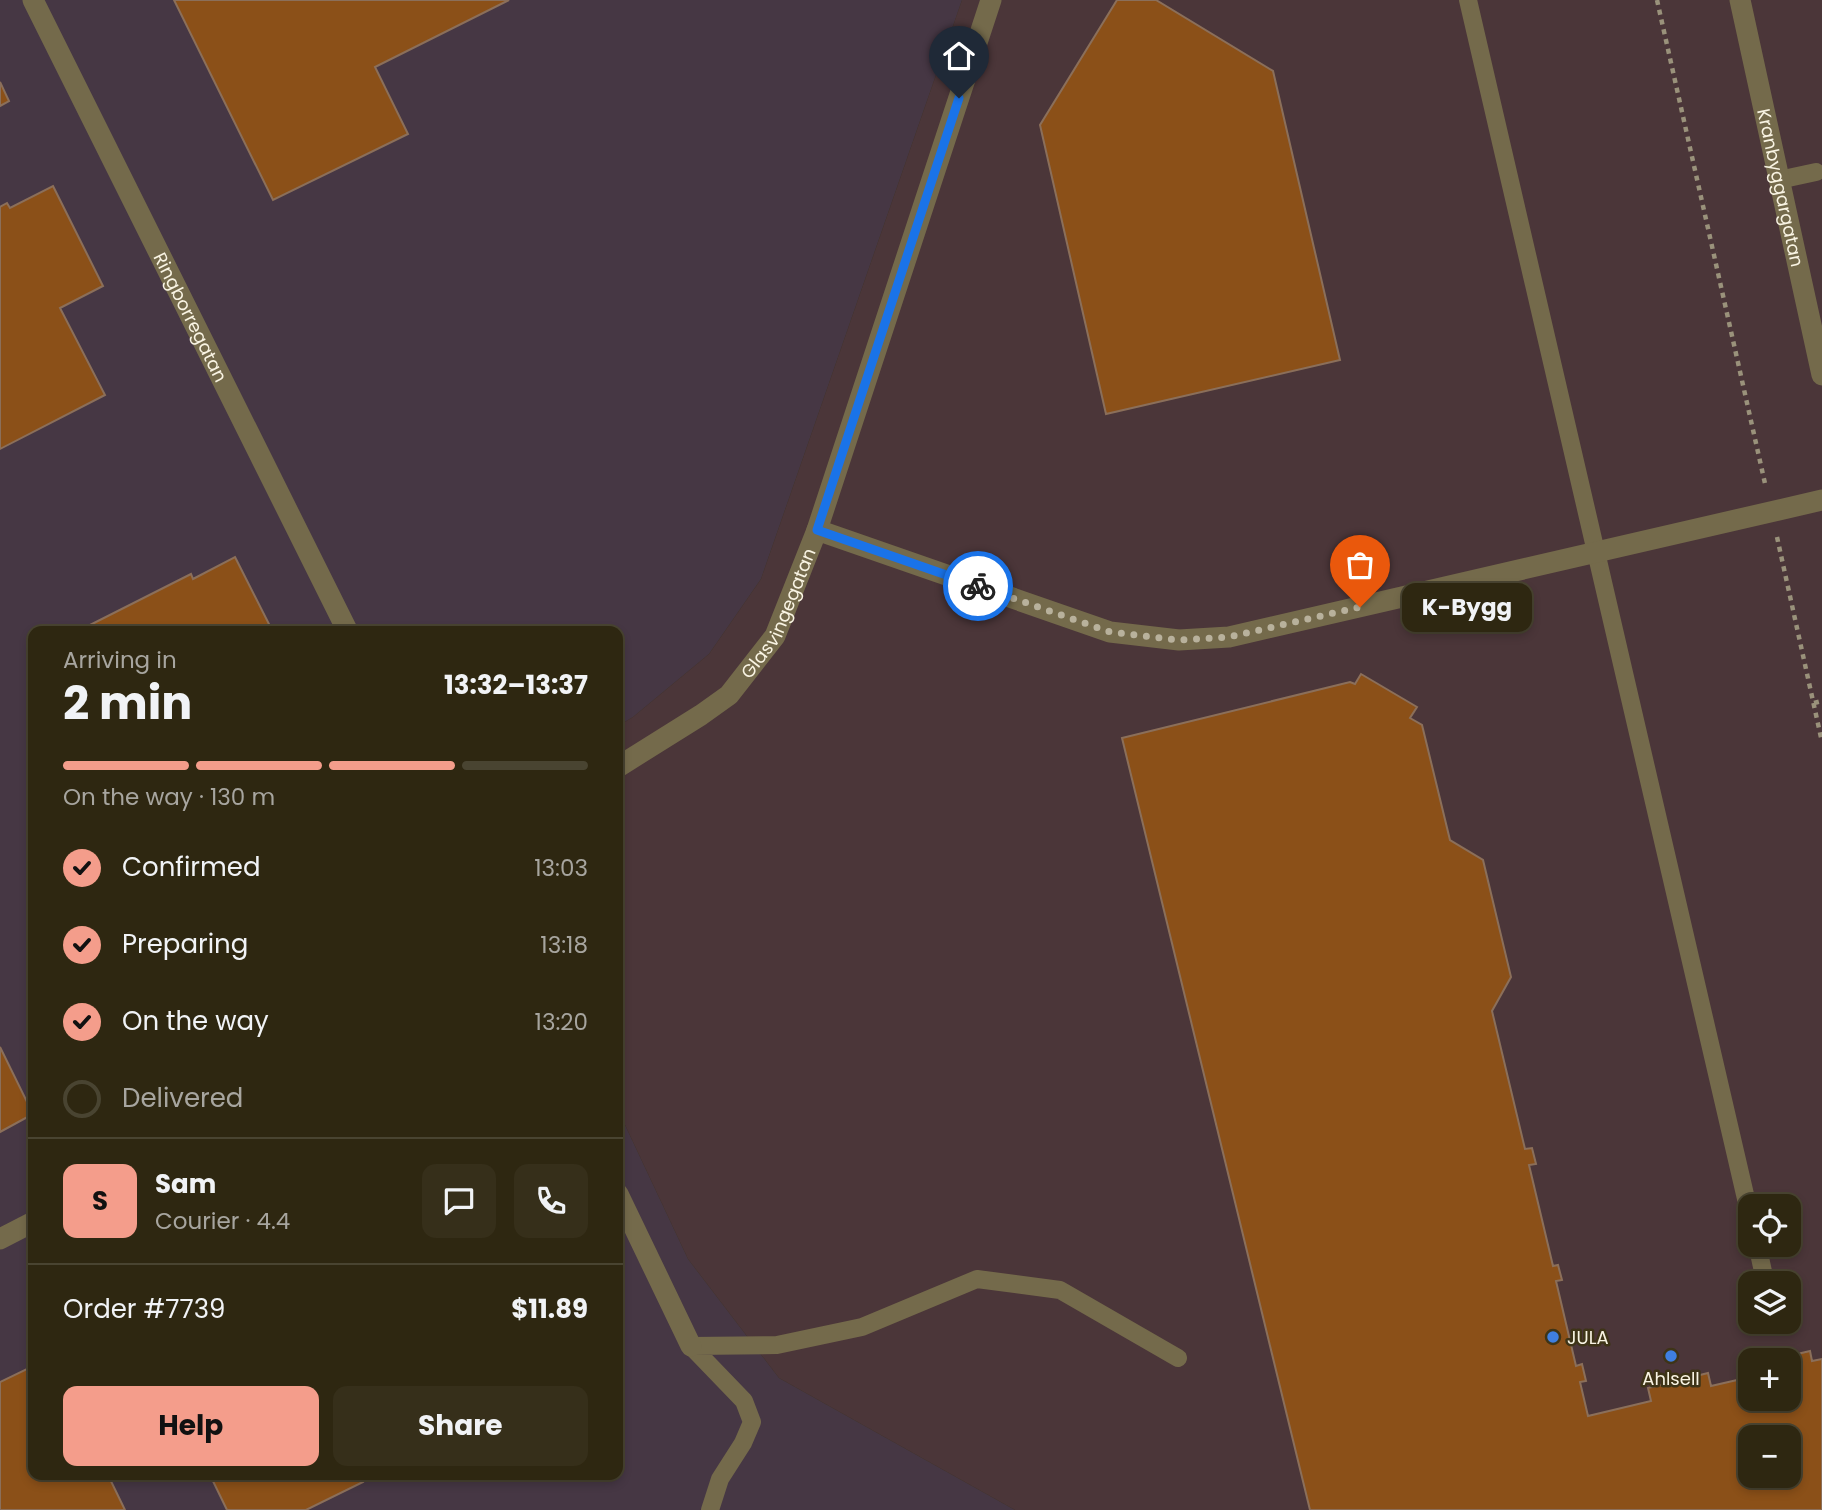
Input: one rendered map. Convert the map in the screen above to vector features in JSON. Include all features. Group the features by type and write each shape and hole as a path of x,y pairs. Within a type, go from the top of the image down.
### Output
{"street":[{"name":"Ringborregatan","path":"33,0 345,626"},
{"name":"Glasvingegatan","path":"623,764 729,695 775,636 817,530 990,0"},
{"name":"Kranbyggargatan","path":"1740,0 1822,373"},
{"path":"817,530 1110,632 1178,640 1229,637 1822,500"},
{"path":"623,1204 691,1346"},
{"path":"0,1239 28,1225"}],"lane":[{"path":"1468,0 1745,1194"},
{"path":"1779,180 1816,172"},
{"path":"691,1346 776,1345 862,1327 977,1279 1060,1290 1178,1358"},
{"path":"691,1346 744,1401 752,1422 743,1443 720,1479 710,1510"}],"path":[{"path":"1657,0 1822,742"},
{"path":"1814,703 1822,701"}],"shaded area":[{"path":"0,0 962,0 761,579 709,654 633,717 623,723 623,626 28,626 28,1480 623,1480 623,1121 688,1259 779,1378 1015,1510 0,1510"},
{"path":"962,0 1822,0 1822,1510 1015,1510 779,1378 688,1259 623,1121 623,723 709,654 761,579"}],"building":[{"path":"174,0 509,0 375,67 408,134 273,200"},
{"path":"1117,0 1156,0 1273,71 1340,360 1106,414 1040,125"},
{"path":"0,82 9,101 0,106"},
{"path":"53,186 103,286 60,308 105,395 0,449 0,207 7,203 10,208"},
{"path":"235,557 270,626 88,626 191,574 193,579"},
{"path":"1361,674 1417,707 1410,718 1422,725 1450,840 1483,860 1511,977 1492,1011 1525,1149 1532,1148 1536,1164 1529,1165 1553,1266 1558,1265 1562,1280 1556,1281 1576,1366 1582,1364 1586,1381 1580,1382 1588,1416 1651,1401 1648,1388 1708,1373 1711,1386 1738,1380 1738,1411 1801,1411 1801,1353 1810,1351 1812,1361 1822,1359 1822,1510 1310,1510 1122,738 1350,682 1355,684"},
{"path":"0,1047 28,1104 28,1117 0,1132"},
{"path":"28,1368 28,1480 110,1480 125,1510 0,1510 0,1382"},
{"path":"212,1480 363,1482 306,1510 227,1510"}],"way so far":[{"path":"978,586 1110,632 1178,640 1229,637 1360,607"}],"place":[{"name":"K-Bygg","path":"1360,607"},
{"name":"JULA","path":"1553,1337"},
{"name":"Ahlsell","path":"1671,1356"}],"route":[{"path":"959,98 817,530 978,586"}]}
